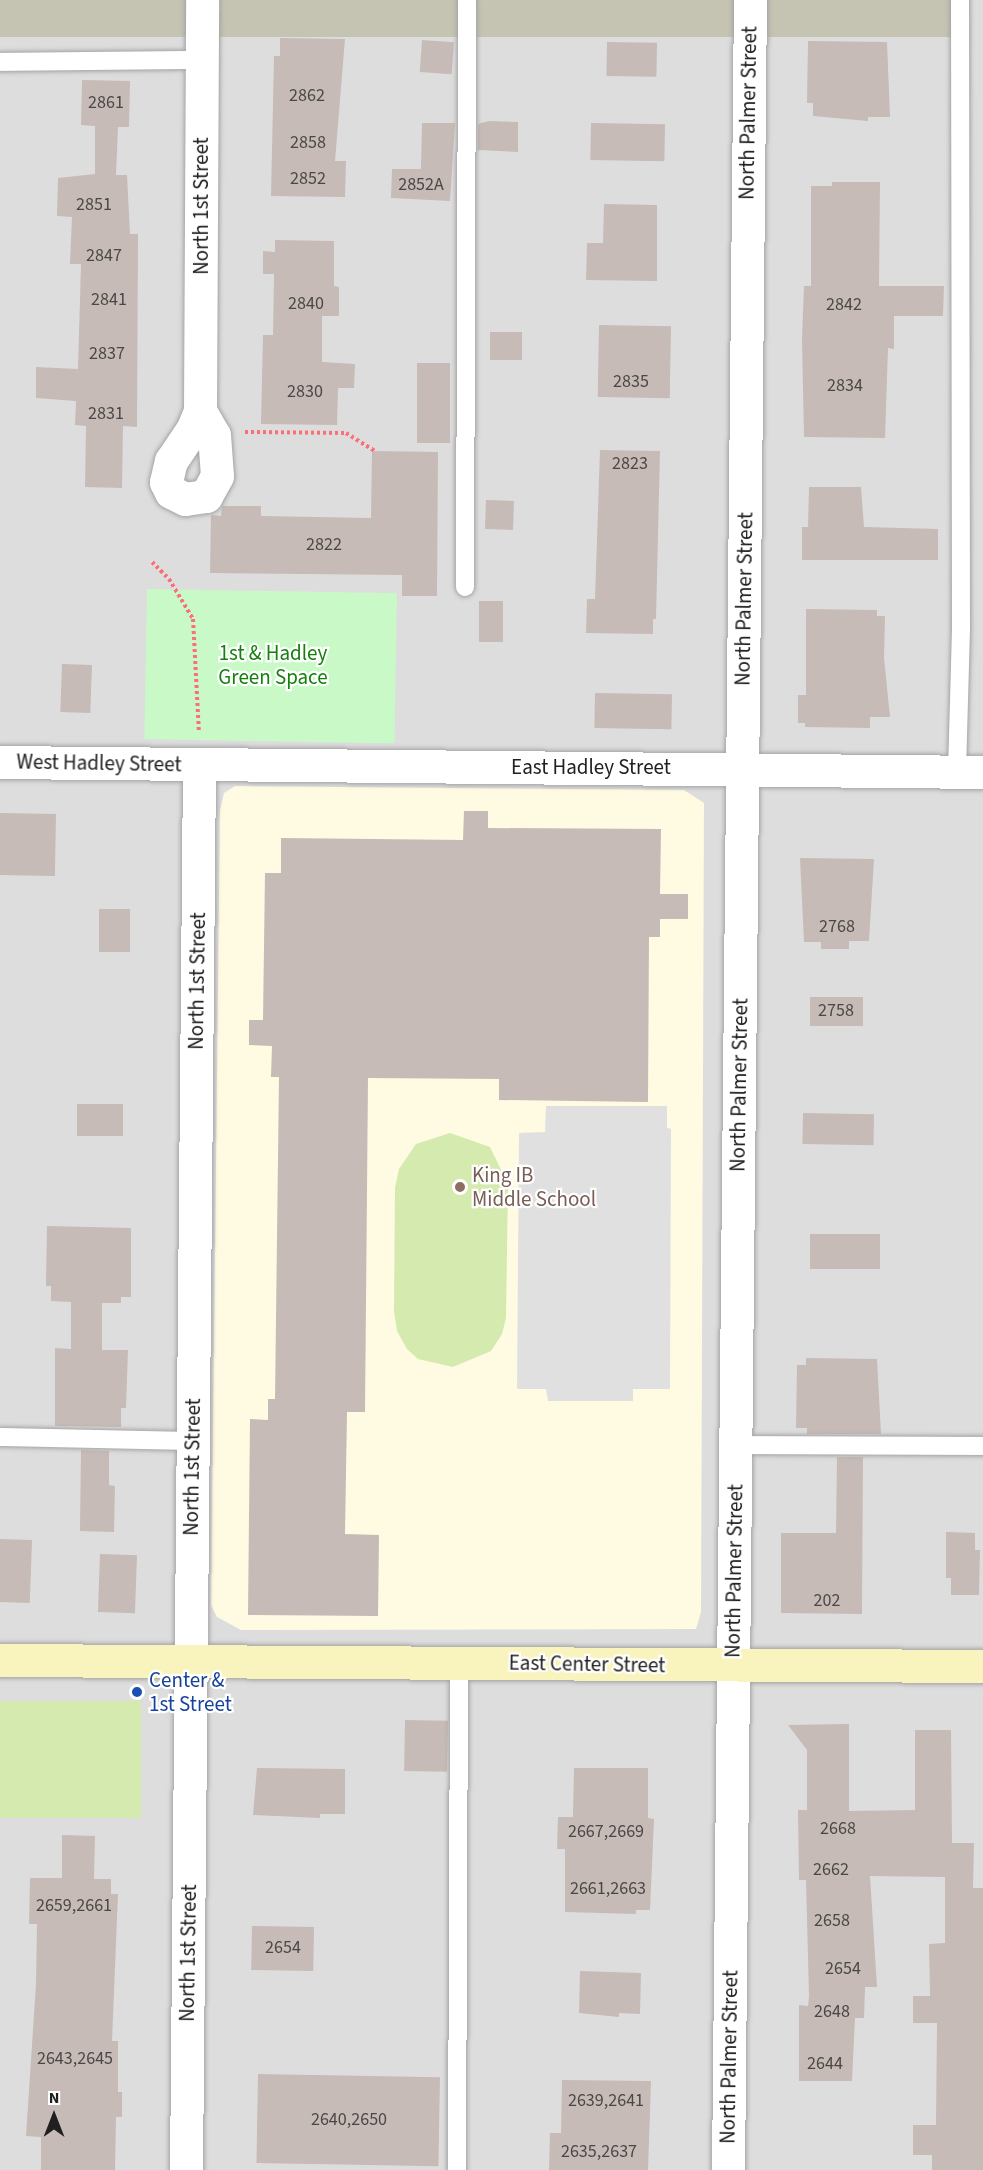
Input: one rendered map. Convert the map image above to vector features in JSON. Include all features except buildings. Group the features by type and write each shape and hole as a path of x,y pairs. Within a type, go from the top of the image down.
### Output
{"street":[{"name":"North 1st Street","path":"200,411 202,0"},
{"name":"North Palmer Street","path":"728,2170 750,0"},
{"name":"North 1st Street","path":"186,2170 199,750"},
{"name":"East Hadley Street","path":"199,750 742,768 970,772"},
{"name":"West Hadley Street","path":"0,762 199,750"},
{"name":"East Center Street","path":"0,1660 983,1666"}],"lane":[{"path":"465,587 466,0"},
{"path":"960,0 961,629 970,772"},
{"path":"0,62 202,60"},
{"path":"0,1437 193,1441"},
{"path":"735,1445 983,1446"},
{"path":"457,2170 459,1663"}],"path":[{"path":"244,432 346,433 375,451"},
{"path":"152,562 169,579 193,619 197,640 199,750"}],"shaded area":[{"path":"0,0 983,0 983,2170 0,2170"},
{"path":"0,0 952,0 952,37 0,37"},
{"name":"King IB Middle School","path":"235,786 684,790 704,803 701,1612 696,1629 241,1630 217,1617 211,1605 220,810 224,793"},
{"path":"546,1106 667,1106 667,1128 671,1129 670,1389 633,1389 633,1401 548,1401 546,1389 517,1389 519,1133 545,1132"}],"green space":[{"name":"1st & Hadley Green Space","path":"147,589 397,593 394,743 144,739"},
{"path":"450,1133 490,1147 508,1184 506,1318 502,1334 491,1351 453,1367 418,1359 407,1349 397,1331 394,1311 395,1188 399,1169 416,1144"},
{"path":"0,1701 141,1701 141,1818 0,1818"}],"place":[{"name":"King IB Middle School","path":"460,1187"},
{"name":"Center & 1st Street","path":"137,1692"}]}
